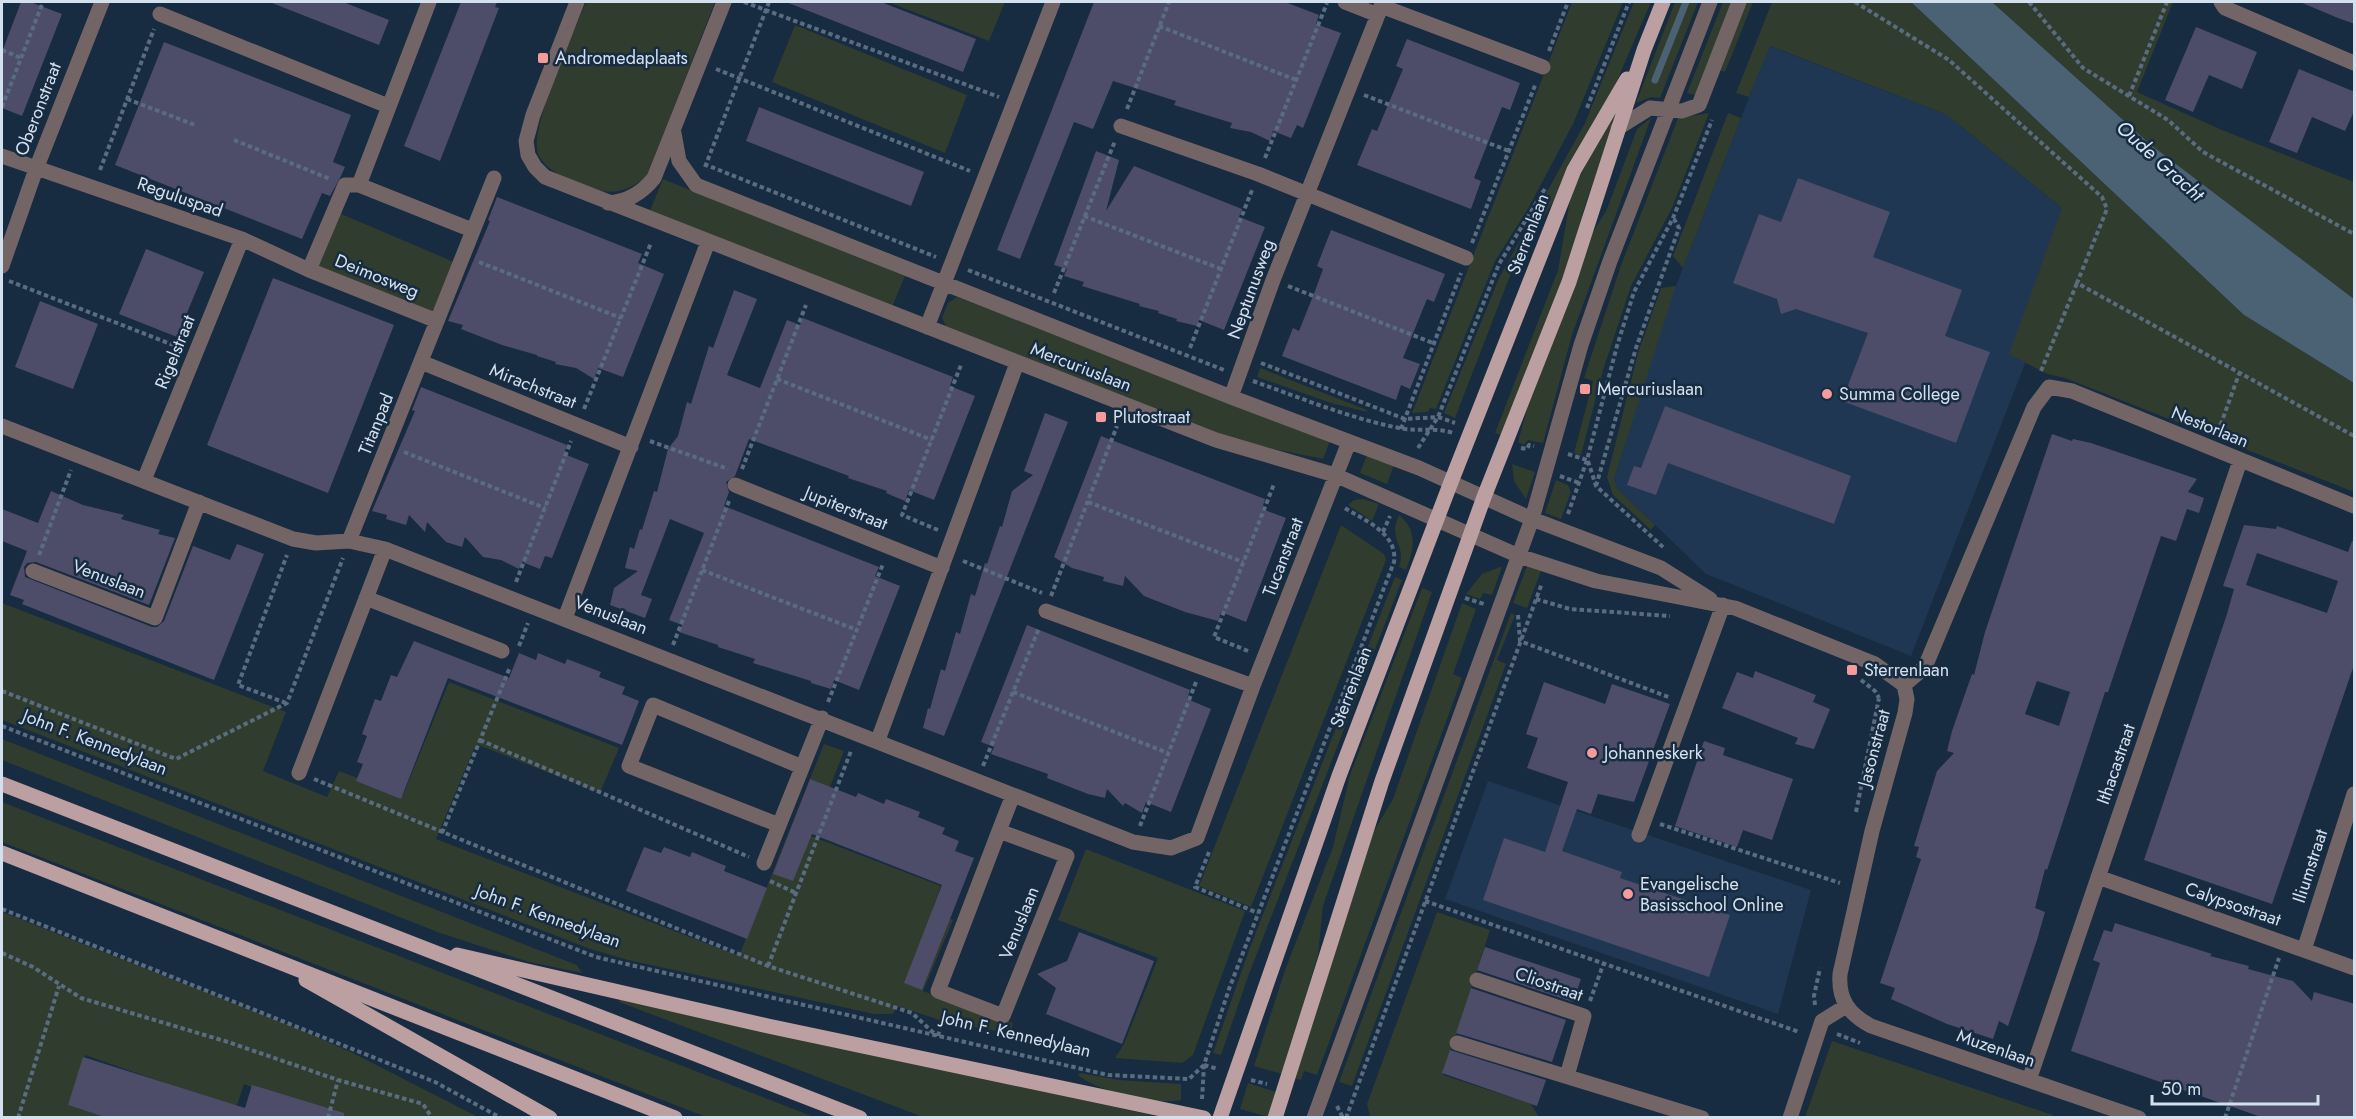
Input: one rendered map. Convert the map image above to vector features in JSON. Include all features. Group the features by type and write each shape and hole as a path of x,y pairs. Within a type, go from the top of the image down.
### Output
{"main road":[{"name":"Sterrenlaan","path":"1275,1118 1382,781 1470,534 1569,282 1644,50 1663,2"},
{"name":"Sterrenlaan","path":"1220,1118 1241,1050 1339,776 1451,482 1574,170 1644,50"},
{"path":"2,784 861,1118"},
{"path":"2,853 675,1118"},
{"path":"419,948 523,969 779,1028 1202,1117"},
{"path":"276,961 329,995 550,1118"}],"street":[{"name":"Oberonstraat","path":"2,266 36,169 102,2"},
{"name":"Deimosweg","path":"429,2 388,106 352,185 309,270 437,321"},
{"name":"Mercuriuslaan","path":"578,2 533,115 526,141 528,155 534,167 545,177 1216,440 1335,475 1519,556 1596,581 1719,603"},
{"path":"608,203 627,200 646,187 654,178 674,133 724,2"},
{"path":"927,327 1016,103 1053,2"},
{"path":"1345,2 1380,8 1542,68"},
{"path":"1314,1118 1532,519 1581,345 1710,2"},
{"path":"1618,128 1650,108 1682,111 1699,105 1739,2"},
{"path":"2221,2 2225,8 2355,63"},
{"name":"Neptunusweg","path":"1231,397 1273,280 1380,8"},
{"path":"160,14 388,106"},
{"path":"1121,126 1258,174 1466,258"},
{"path":"674,133 678,161 696,185"},
{"name":"Reguluspad","path":"2,156 242,239 309,270"},
{"path":"437,321 494,178"},
{"path":"352,185 472,230"},
{"name":"Mercuriuslaan","path":"696,185 1451,482 1532,519 1661,568 1719,603 1875,664 1904,685"},
{"name":"Rigelstraat","path":"144,480 242,239"},
{"path":"565,618 708,242"},
{"name":"Titanpad","path":"349,541 437,321"},
{"name":"Mirachstraat","path":"421,362 633,441"},
{"path":"878,740 1017,363"},
{"path":"1904,685 1925,666 2034,407 2049,387"},
{"name":"Nestorlaan","path":"2049,387 2072,391 2355,506"},
{"name":"Venuslaan","path":"2,426 293,539 316,543 349,541 385,549 822,718 1133,842 1172,848 1197,838"},
{"name":"Tucanstraat","path":"1197,838 1264,657 1349,442"},
{"name":"Ithacastraat","path":"2029,1080 2240,461"},
{"name":"Jupiterstraat","path":"735,485 890,547 944,561"},
{"name":"Venuslaan","path":"33,571 155,618 200,502"},
{"path":"299,773 385,549"},
{"path":"366,598 508,655"},
{"path":"1639,835 1688,705 1719,603"},
{"path":"1048,604 1202,668 1253,686"},
{"name":"Jasonstraat","path":"1846,1006 1841,994 1840,974 1872,831 1905,713 1907,699 1904,685"},
{"path":"779,825 629,766 649,715 653,705 802,767"},
{"path":"764,863 822,718"},
{"name":"Iliumstraat","path":"2304,950 2355,794"},
{"path":"948,995 938,991 1013,795"},
{"name":"Venuslaan","path":"948,995 1003,1016 1067,856 999,831"},
{"name":"Calypsostraat","path":"2098,877 2355,968"},
{"name":"Cliostraat","path":"1477,980 1584,1016 1567,1076"},
{"path":"1790,1118 1814,1037 1822,1021 1846,1006"},
{"name":"Muzenlaan","path":"1846,1006 1852,1014 1871,1026 2029,1080 2117,1114 2139,1118"},
{"path":"1457,1043 1702,1118"}],"path":[{"path":"2,107 43,2"},
{"path":"738,11 743,2 1016,103"},
{"path":"696,185 769,2"},
{"path":"1054,293 1169,2"},
{"path":"699,159 705,165 1239,376 1361,419 1401,429 1568,2"},
{"path":"1583,115 1629,2"},
{"path":"1855,2 1950,60 2102,197 2107,209 2040,374 2049,387"},
{"path":"2029,2 2084,68 2168,120 2203,152 2355,234"},
{"path":"2129,96 2168,2"},
{"path":"93,188 160,14"},
{"path":"1159,26 1296,80"},
{"path":"2,50 21,58"},
{"path":"710,79 719,59"},
{"path":"715,68 986,178"},
{"path":"1349,90 1509,151"},
{"path":"127,99 195,125"},
{"path":"234,140 352,185"},
{"name":"Sterrenlaan","path":"1401,429 1428,431 1438,417 1499,264 1548,183"},
{"path":"1084,216 1221,269"},
{"path":"1579,483 1634,292 1673,218 1679,228 1636,348 1596,486"},
{"path":"462,256 621,318"},
{"path":"2,278 196,353"},
{"path":"1273,280 1433,343"},
{"path":"2077,283 2355,436"},
{"path":"1246,357 1405,419"},
{"path":"953,536 902,515 961,365"},
{"path":"2212,449 2239,374"},
{"path":"777,380 932,440"},
{"path":"633,441 729,470"},
{"path":"388,446 545,508"},
{"path":"33,571 77,455"},
{"path":"1587,460 1596,486 1666,549 1661,568"},
{"path":"1264,657 1214,637 1274,484"},
{"path":"1088,502 1243,562"},
{"name":"Sterrenlaan","path":"1202,1117 1204,1065 1229,989 1392,571 1396,553 1383,532"},
{"path":"287,703 238,685 293,539"},
{"path":"2,691 176,759 287,703 349,541"},
{"path":"822,718 890,547"},
{"path":"944,561 1048,604"},
{"path":"702,570 857,630"},
{"path":"1450,593 1483,604 1500,603 1518,609 1520,641"},
{"path":"1346,1118 1536,599"},
{"path":"518,648 535,607"},
{"path":"1520,641 1688,705"},
{"path":"442,833 480,740 508,655"},
{"path":"1133,842 1202,668"},
{"path":"1013,692 1168,753"},
{"name":"John F. Kennedylaan","path":"2,726 596,957 1108,1075 1189,1079 1204,1065"},
{"path":"768,966 858,733"},
{"path":"480,740 764,863 764,879 796,892"},
{"path":"299,773 768,966 912,1013 938,1036 948,995"},
{"path":"1645,819 1840,884"},
{"path":"1197,838 1200,845 1210,850 1195,887 1258,913"},
{"path":"1425,901 1814,1037"},
{"path":"2,909 435,1082 501,1118"},
{"path":"2225,1118 2285,943"},
{"path":"2,953 33,967 59,986 81,998 228,1041 338,1080 423,1104 432,1118"},
{"path":"1584,1016 1603,965"},
{"path":"18,1118 59,986"},
{"path":"328,1118 338,1080"}],"shaded area":[{"name":"Summa College","path":"1769,46 1947,115 2062,208 2064,264 1911,656 1706,574 1618,489 1614,479 1667,309"},
{"name":"Evangelische Basisschool Online","path":"1488,781 1811,890 1778,1014 1445,899"}],"green space":[{"path":"586,2 715,2 647,176 640,182 618,191 602,191 572,181 548,167 539,156 537,144 539,126 545,105"},
{"path":"888,2 1005,2 989,41"},
{"path":"1572,2 1623,2 1573,124 1529,207 1495,261 1436,409 1430,408 1428,412 1412,413"},
{"path":"1634,2 1651,2 1612,92 1553,202 1513,268 1455,418 1444,413 1499,278 1585,123"},
{"path":"1675,2 1698,2 1660,98 1651,97 1636,103"},
{"path":"1723,2 1734,2 1695,95 1687,93"},
{"path":"1746,2 1753,2 1725,72 1719,70"},
{"path":"1772,2 1911,2 2244,315 2354,383 2354,492 2065,378 2047,374 2009,354 2062,208 1947,115 1770,46 1749,97 1736,93"},
{"path":"1992,2 2173,2 2137,92 2222,130 2354,182 2354,299 2151,145"},
{"path":"795,25 967,95 945,153 772,82"},
{"path":"1709,113 1672,208 1631,286 1604,367 1581,455 1574,453 1593,381 1584,378 1620,268 1678,118"},
{"path":"1728,113 1741,118 1683,268 1673,256"},
{"path":"1611,115 1617,118 1586,202 1568,267 1502,436 1495,433 1558,270 1571,194"},
{"path":"1651,118 1572,335 1543,443 1528,440 1524,445 1518,442 1530,398 1591,236 1607,209 1637,129"},
{"path":"663,179 905,276 892,307 649,213"},
{"path":"339,213 454,262 433,314 317,268"},
{"path":"1676,286 1614,479 1618,489 1655,525 1651,530 1613,495 1607,477 1638,353 1661,288"},
{"path":"957,297 1330,441 1323,459 1244,443 946,326 942,318 948,303"},
{"path":"1260,368 1367,410 1367,412 1331,403 1257,377"},
{"path":"1367,455 1394,465 1387,484 1360,473"},
{"path":"1512,464 1535,472 1526,499 1514,481"},
{"path":"1556,480 1568,485 1571,492 1561,519 1545,513"},
{"path":"1363,499 1379,504 1372,521 1348,505 1354,500"},
{"path":"1399,515 1409,527 1413,541 1406,570 1399,567 1401,553 1395,530"},
{"path":"1341,525 1384,554 1386,560 1251,907 1199,886"},
{"path":"1527,566 1541,571 1527,608 1513,603"},
{"path":"1502,567 1492,595 1483,593 1480,599 1466,594 1482,574"},
{"path":"1395,577 1402,580 1249,974 1221,1055 1213,1053 1249,950"},
{"path":"1422,588 1432,592 1323,906 1318,955 1282,1074 1254,1066 1285,970 1333,847 1350,775"},
{"path":"2,603 286,712 263,771 327,797 339,771 403,795 449,682 619,748 600,793 476,744 436,839 739,956 824,744 844,751 811,836 941,886 932,911 953,920 923,991 1013,1023 1010,1033 952,1024 897,1006 893,1014 874,1014 628,960 590,949 2,720"},
{"path":"1462,603 1476,609 1453,674 1462,678 1317,1075 1304,1071 1301,1080 1296,1079 1302,1048 1371,836 1393,799"},
{"path":"1511,613 1515,615 1497,660 1506,664 1352,1086 1339,1082"},
{"path":"2,739 577,965 582,973 529,962 440,933 2,760"},
{"path":"2,802 814,1117 706,1117 2,842"},
{"path":"1086,849 1245,911 1193,1055 1182,1063 1115,1058 1124,1044 1158,958 1058,920"},
{"path":"2,912 299,1029 351,1052 478,1117 293,1117 296,1105 244,1084 236,1108 85,1055 68,1105 108,1117 2,1117"},
{"path":"1437,912 1490,930 1443,1075 1531,1104 1539,1117 1370,1117 1367,1104"},
{"path":"620,999 1160,1117 923,1117 619,1002"},
{"path":"1832,1041 2050,1114 2056,1117 1805,1117"},
{"path":"1080,1073 1119,1080 1181,1084 1181,1100 1157,1101 1113,1092 1087,1081 1078,1075"},
{"path":"1248,1083 1276,1092 1268,1117 1240,1109"}],"water":[{"name":"Oude Gracht","path":"1911,2 1992,2 2151,145 2354,299 2354,383 2244,315"}],"building":[{"path":"21,2 30,2 62,14 22,116 2,108 2,52"},
{"path":"343,2 389,20 379,45 272,3"},
{"path":"461,2 497,2 495,7 499,8 440,161 404,146"},
{"path":"786,2 881,2 976,39 963,72"},
{"path":"1094,2 1285,2 1319,15 1316,24 1341,33 1303,128 1297,125 1291,138 1273,131 1270,141 1251,132 1230,128 1232,123 1174,105 1176,101 1113,81 1093,129 1074,122 1020,259 997,250"},
{"path":"2300,2 2355,2 2355,24 2338,18"},
{"path":"2196,27 2257,52 2242,89 2209,75 2193,112 2165,100"},
{"path":"1407,39 1520,83 1510,110 1502,107 1474,178 1481,181 1471,209 1357,165 1372,129 1377,131 1403,69 1396,66"},
{"path":"164,42 351,115 333,162 345,167 330,196 322,193 302,239 115,165"},
{"path":"2299,69 2355,92 2355,109 2345,131 2312,117 2297,153 2269,142"},
{"path":"759,107 924,172 911,206 746,141"},
{"path":"1096,151 1119,160 1106,211 1134,166 1242,209 1239,217 1265,227 1224,330 1199,320 1197,326 1176,321 1177,319 1158,313 1159,311 1082,286 1084,282 1064,276 1067,269 1054,265"},
{"path":"1798,178 1890,212 1873,257 1962,290 1945,336 1990,352 1956,443 1842,401 1868,333 1796,309 1781,314 1777,299 1733,283 1759,214 1781,222"},
{"path":"497,197 642,254 638,263 664,274 623,377 598,368 594,379 576,368 555,364 556,362 537,355 502,345 461,329 463,325 448,321 490,221 488,220"},
{"path":"1331,230 1445,274 1434,302 1427,299 1403,358 1420,364 1410,389 1401,385 1396,400 1282,356 1293,328 1299,331 1315,291 1323,269 1317,266"},
{"path":"146,249 204,272 177,337 119,314"},
{"path":"273,278 394,325 328,493 207,445"},
{"path":"734,290 757,299 727,375 760,388 787,320 800,325 803,318 953,377 950,386 975,396 934,500 909,490 905,501 886,493 887,491 749,439 735,476 726,482 729,492 724,506 879,567 875,576 900,586 859,690 834,680 831,689 811,683 811,681 753,663 755,659 679,632 682,625 669,620 704,533 670,519 641,595 652,599 645,618 610,605 614,588 638,571 625,568 630,547 634,549 640,529 642,530 654,491 657,492 668,449 678,436 687,402 691,404 709,346 713,348"},
{"path":"40,301 98,324 73,389 15,367"},
{"path":"421,387 567,445 564,454 589,464 552,558 545,556 540,569 522,562 519,569 501,560 483,557 465,537 462,547 446,542 427,522 425,532 409,515 406,525 386,519 387,515 372,511 415,411 412,410"},
{"path":"1665,406 1851,476 1834,524 1668,463 1656,495 1627,485 1634,466 1641,468"},
{"path":"1045,413 1068,422 944,736 923,728 928,708 930,709 941,669 945,671 956,632 960,634 971,594 975,596 985,563 987,564 1000,526 1002,527 1012,491 1033,475 1024,471"},
{"path":"2052,434 2072,441 2073,439 2091,443 2197,479 2188,492 2204,498 2199,513 2187,509 2176,541 2161,536 2108,692 2105,692 2047,870 2045,869 2035,908 2045,912 2037,940 2008,1026 1999,1021 1993,1039 1947,1024 1891,999 1895,988 1880,983 1921,859 1916,857 1919,847 1914,846 1937,771 1954,753 1947,751 1952,731 1972,674 1974,675 1985,632","holes":["2037,681 2070,692 2059,726 2025,714"]},
{"path":"1101,436 1265,499 1262,509 1286,518 1246,622 1221,612 1218,621 1185,612 1144,596 1125,576 1123,586 1103,581 1104,577 1072,568 1054,557"},
{"path":"51,491 83,505 124,515 121,519 160,530 158,534 175,538 149,605 36,562 27,563 24,567 25,577 152,627 157,627 164,621 193,546 230,560 237,544 264,554 214,680 22,604 24,600 10,595 27,551 2,541 2,509 38,523"},
{"path":"2244,525 2276,529 2277,526 2348,552 2352,541 2355,542 2355,662 2272,904 2144,860 2227,614 2234,589 2223,586","holes":["2257,553 2338,581 2327,613 2246,585"]},
{"path":"1027,625 1190,690 1187,699 1211,709 1171,812 1146,802 1142,813 1125,803 1123,806 1107,789 1105,798 1088,794 1047,778 1048,774 991,754 994,747 981,742"},
{"path":"414,641 509,678 519,653 536,660 538,653 565,664 567,659 601,672 599,677 625,687 622,694 639,701 622,745 448,678 401,799 356,781 363,764 357,762 367,736 362,734 375,699 381,701 391,675 397,677"},
{"path":"1755,671 1816,695 1813,702 1830,709 1814,749 1795,744 1798,738 1722,708 1737,672 1753,678"},
{"path":"1544,682 1605,704 1612,684 1670,704 1634,802 1598,794 1591,814 1577,809 1562,851 1622,872 1620,878 1730,915 1709,977 1483,900 1504,838 1545,852 1568,782 1527,768 1538,738 1526,734"},
{"path":"1704,741 1725,748 1723,755 1793,779 1772,840 1743,830 1737,847 1675,826"},
{"path":"810,779 856,797 858,793 884,804 886,799 920,812 918,817 945,828 942,834 959,841 955,851 974,858 922,990 904,983 942,885 812,834 793,881 773,874"},
{"path":"644,847 661,853 664,847 690,857 692,852 726,866 724,871 767,888 747,939 626,891"},
{"path":"2115,923 2212,954 2210,956 2249,966 2248,969 2293,981 2312,1001 2314,992 2355,1004 2355,1118 2264,1118 2071,1051 2100,963 2093,960 2104,930 2112,932"},
{"path":"1079,932 1154,961 1122,1044 1046,1014 1056,988 1037,974 1067,961"},
{"path":"1485,947 1581,979 1573,1002 1477,970"},
{"path":"1471,988 1566,1020 1552,1062 1456,1033"},
{"path":"1450,1050 1546,1080 1537,1106 1442,1073"},
{"path":"83,1057 245,1108 252,1085 344,1113 344,1118 108,1118 68,1105"}],"waterway":[{"path":"1655,80 1686,2"}],"place":[{"name":"Andromedaplaats","path":"543,58"},
{"name":"Mercuriuslaan","path":"1585,389"},
{"name":"Summa College","path":"1827,394"},
{"name":"Plutostraat","path":"1101,417"},
{"name":"Sterrenlaan","path":"1852,670"},
{"name":"Johanneskerk","path":"1592,753"},
{"name":"Evangelische Basisschool Online","path":"1628,894"}]}
